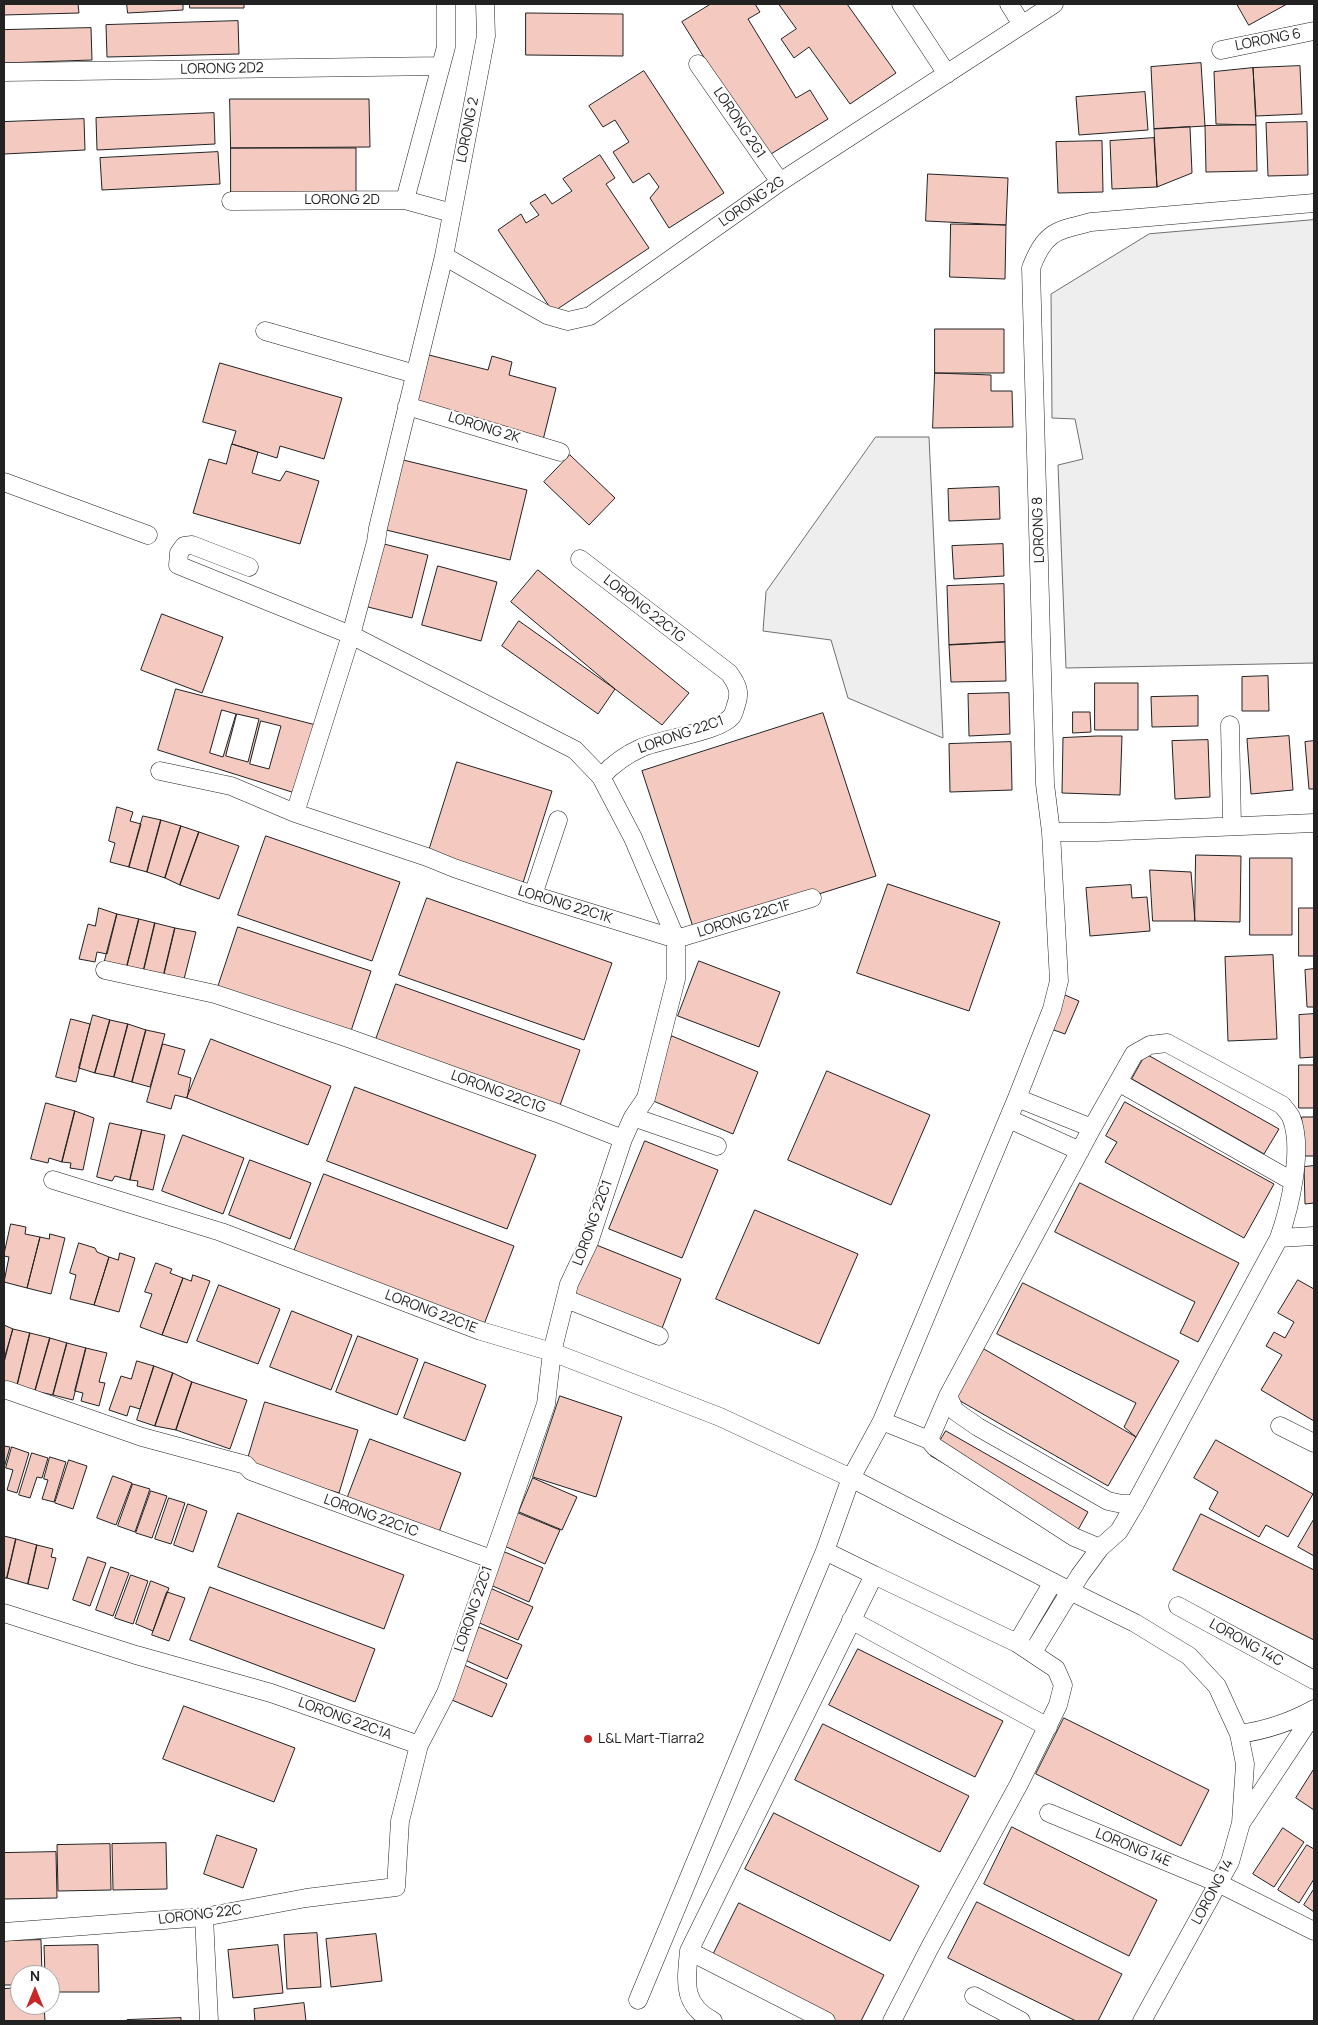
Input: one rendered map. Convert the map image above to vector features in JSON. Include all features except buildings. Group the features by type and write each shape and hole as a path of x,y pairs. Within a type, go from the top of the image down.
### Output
{"street":[{"path":"405,200 446,47 446,4"},
{"name":"LORONG 2","path":"295,814 376,542 444,256 486,36 485,4"},
{"path":"901,4 947,74"},
{"path":"1009,4 1021,23"},
{"name":"LORONG 2G","path":"444,256 547,315 568,322 590,316 780,182 947,74 1021,23 1054,4"},
{"name":"LORONG 6","path":"1221,50 1314,31"},
{"name":"LORONG 2G1","path":"698,64 780,182"},
{"name":"LORONG 2D2","path":"4,72 441,66"},
{"name":"LORONG 2D","path":"231,201 405,200 452,213"},
{"name":"LORONG 8","path":"638,2000 825,1551 851,1478 882,1421 1018,1098 1052,1009 1059,981 1045,774 1032,268 1039,248 1058,231 1092,222 1314,203"},
{"path":"265,331 415,374"},
{"name":"LORONG 2K","path":"407,406 560,452"},
{"path":"4,482 148,535"},
{"path":"249,567 192,545 184,546 179,553 178,565 350,634 575,750 601,777"},
{"name":"LORONG 22C1G","path":"580,559 709,659"},
{"name":"LORONG 22C1","path":"396,1887 400,1821 419,1745 446,1693 546,1404 552,1352 569,1284 589,1242 623,1138 632,1117 646,1098 676,979 676,939 633,838 601,777 612,765 643,747 689,735 722,723 732,716 738,699 738,685 729,673 709,659"},
{"path":"1230,725 1232,826"},
{"name":"LORONG 22C1K","path":"160,771 231,786 295,814 427,857 533,895 676,939"},
{"path":"533,895 558,820"},
{"path":"1050,832 1097,832 1314,823"},
{"name":"LORONG 22C1F","path":"676,939 812,898"},
{"name":"LORONG 22C1G","path":"105,970 215,994 372,1047 623,1138"},
{"path":"929,1440 948,1396 1080,1150 1134,1054 1150,1045 1167,1043 1282,1105 1291,1115 1294,1127 1296,1160 1288,1212 1279,1238 1119,1531 1100,1548 1070,1591 1033,1652"},
{"path":"1118,1082 1292,1181"},
{"path":"1018,1098 1092,1128"},
{"path":"632,1117 717,1146"},
{"path":"1009,1119 1080,1150"},
{"name":"LORONG 22C1E","path":"53,1180 221,1232 481,1331 552,1352 720,1417 851,1478 1135,1623 1189,1656 1217,1686 1238,1734 1245,1764 1241,1823"},
{"path":"1279,1238 1314,1236"},
{"path":"566,1299 659,1336"},
{"name":"LORONG 22C1C","path":"7,1390 142,1437 246,1466 251,1472 491,1559"},
{"path":"948,1396 955,1411 978,1427 1108,1500 1122,1504 1135,1504"},
{"path":"882,1421 929,1440 935,1447 1066,1532 1100,1548"},
{"path":"1280,1426 1314,1443"},
{"path":"825,1551 1017,1642 1056,1669 1063,1686 1058,1705 1048,1727 892,2021"},
{"path":"713,2021 692,2006 688,1990 689,1952 874,1575"},
{"path":"1017,1642 1053,1582"},
{"name":"LORONG 14C","path":"1178,1606 1314,1680"},
{"name":"LORONG 22C1A","path":"4,1613 136,1654 272,1693 419,1745"},
{"path":"851,1620 1048,1727"},
{"path":"1238,1734 1262,1731 1286,1724 1314,1709"},
{"name":"LORONG 14","path":"1142,2021 1230,1862 1241,1823 1314,1713"},
{"name":"LORONG 14E","path":"1049,1813 1218,1883 1314,1932"},
{"name":"LORONG 22C","path":"4,1932 204,1917 306,1898 396,1887"},
{"path":"204,1917 209,2021"},
{"path":"689,1952 826,2021"},
{"path":"974,1996 1021,2021"}],"shaded area":[{"path":"1314,220 1314,663 1066,668 1058,465 1083,459 1075,419 1052,418 1051,294 1149,234"},
{"path":"876,437 929,437 943,738 848,698 831,640 763,631 766,592"}],"place":[{"name":"L&L Mart-Tiarra2","path":"588,1739"}]}
